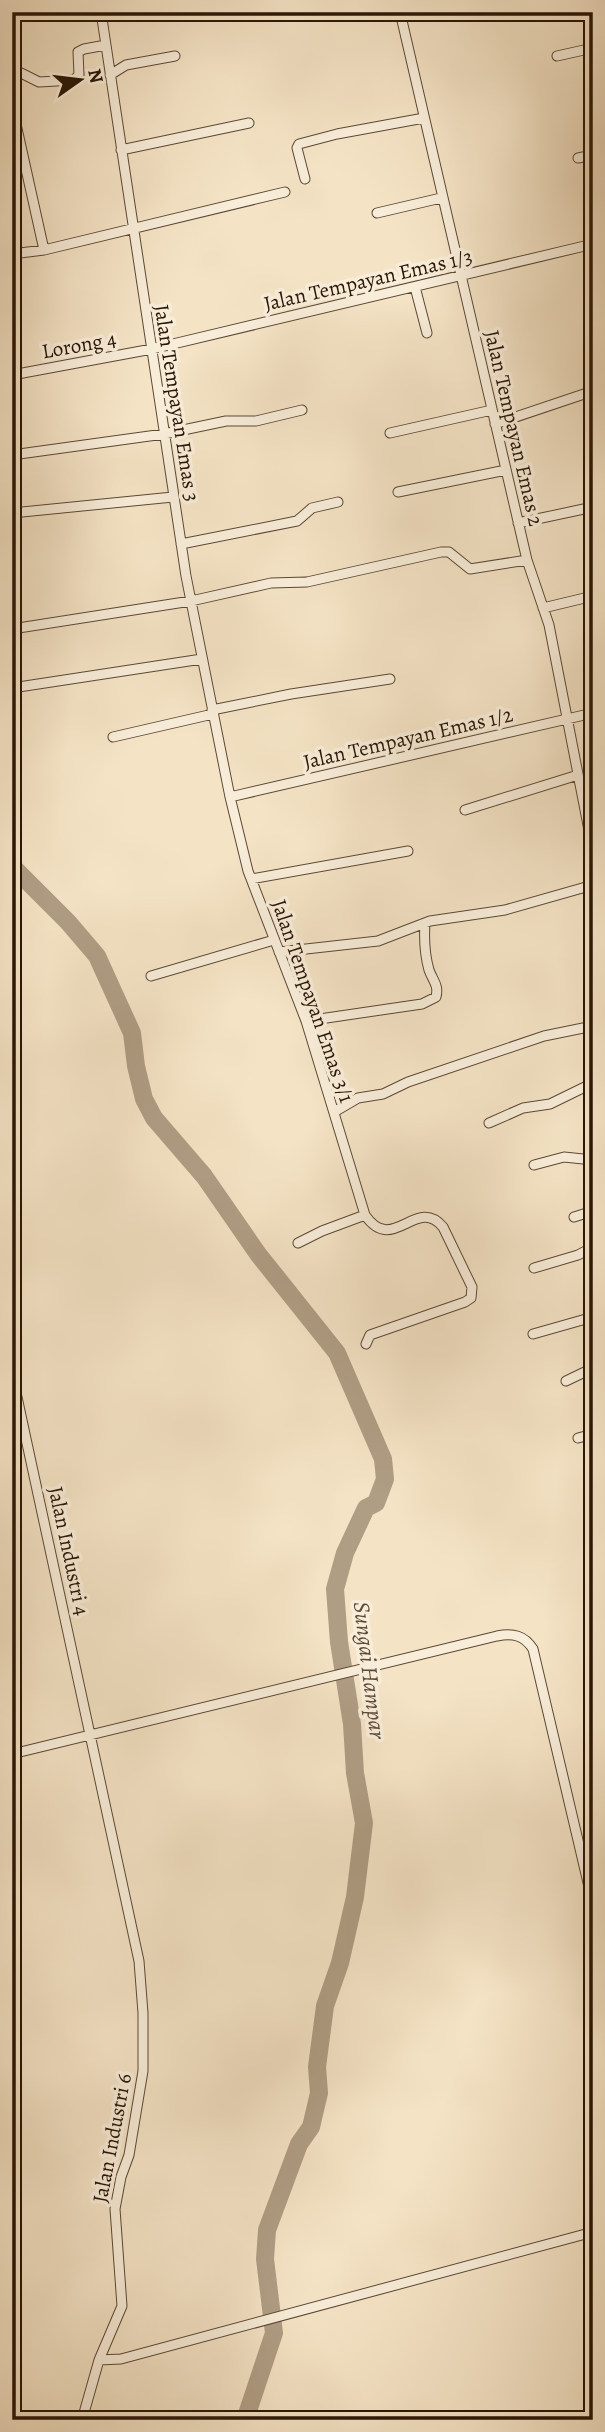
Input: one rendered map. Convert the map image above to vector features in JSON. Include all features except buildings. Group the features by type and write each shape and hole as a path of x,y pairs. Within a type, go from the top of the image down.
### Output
{"street":[{"name":"Jalan Tempayan Emas 3","path":"101,12 173,497 230,797"},
{"path":"400,14 416,12"},
{"name":"Jalan Tempayan Emas 2","path":"400,14 527,560 549,625 593,850"},
{"path":"21,73 39,82 74,80 79,75 78,52 106,46"},
{"path":"557,56 593,48"},
{"path":"110,75 126,65 175,56"},
{"path":"12,106 44,250"},
{"path":"305,179 298,148 302,142 424,118"},
{"path":"121,150 249,123"},
{"path":"579,158 593,155"},
{"path":"12,254 44,250 285,192"},
{"path":"377,213 442,198"},
{"name":"Jalan Tempayan Emas 1/3","path":"152,349 593,244"},
{"path":"415,287 427,333"},
{"name":"Lorong 4","path":"12,375 152,349"},
{"path":"495,424 593,391"},
{"path":"12,455 164,435 226,421 256,421 302,410"},
{"path":"390,433 492,410"},
{"path":"398,492 506,470"},
{"path":"12,513 173,497"},
{"path":"181,544 297,521 312,508 338,502"},
{"path":"519,523 593,507"},
{"path":"12,629 191,601 271,583 307,582 441,551 449,552 470,569 527,560"},
{"path":"543,608 593,596"},
{"path":"12,688 202,659"},
{"path":"113,737 291,694 390,679"},
{"name":"Jalan Tempayan Emas 1/2","path":"230,797 593,713"},
{"path":"465,810 578,775"},
{"path":"582,795 593,793"},
{"name":"Jalan Tempayan Emas 3/1","path":"230,797 251,879 306,1021 365,1215"},
{"path":"251,879 408,851"},
{"path":"279,952 378,941 425,923 505,910 593,885"},
{"path":"306,1021 422,1004 436,997 436,981 429,969 424,937 425,923"},
{"path":"152,976 274,940"},
{"path":"334,1112 358,1098 383,1094 408,1082 544,1036 593,1026"},
{"path":"489,1123 529,1106 550,1104 593,1083"},
{"path":"534,1165 564,1157 593,1160"},
{"path":"574,1217 593,1211"},
{"path":"298,1243 365,1215 376,1228 383,1230 431,1217 443,1227 472,1292 471,1298 370,1335 366,1344"},
{"path":"534,1268 578,1255 593,1247"},
{"path":"533,1334 593,1317"},
{"path":"566,1381 593,1368"},
{"name":"Jalan Industri 4","path":"12,1374 91,1735"},
{"path":"579,1438 593,1434"},
{"path":"12,1754 509,1634 519,1636 533,1649 593,1904"},
{"name":"Jalan Industri 6","path":"82,2420 99,2360 122,2306 115,2208 117,2190 129,2155 137,2115 144,2039 139,1961 91,1735"},
{"path":"99,2360 121,2359 593,2232"}],"waterway":[{"name":"Sungai Hampar","path":"12,866 68,922 97,956 132,1033 144,1099 154,1118 204,1176 258,1254 337,1353 383,1459 385,1479 376,1503 366,1508 345,1553 335,1589 339,1642 352,1724 355,1773 364,1823 355,1897 340,1963 325,2006 317,2067 319,2093 311,2127 299,2144 267,2230 265,2259 274,2333 245,2420"}]}
